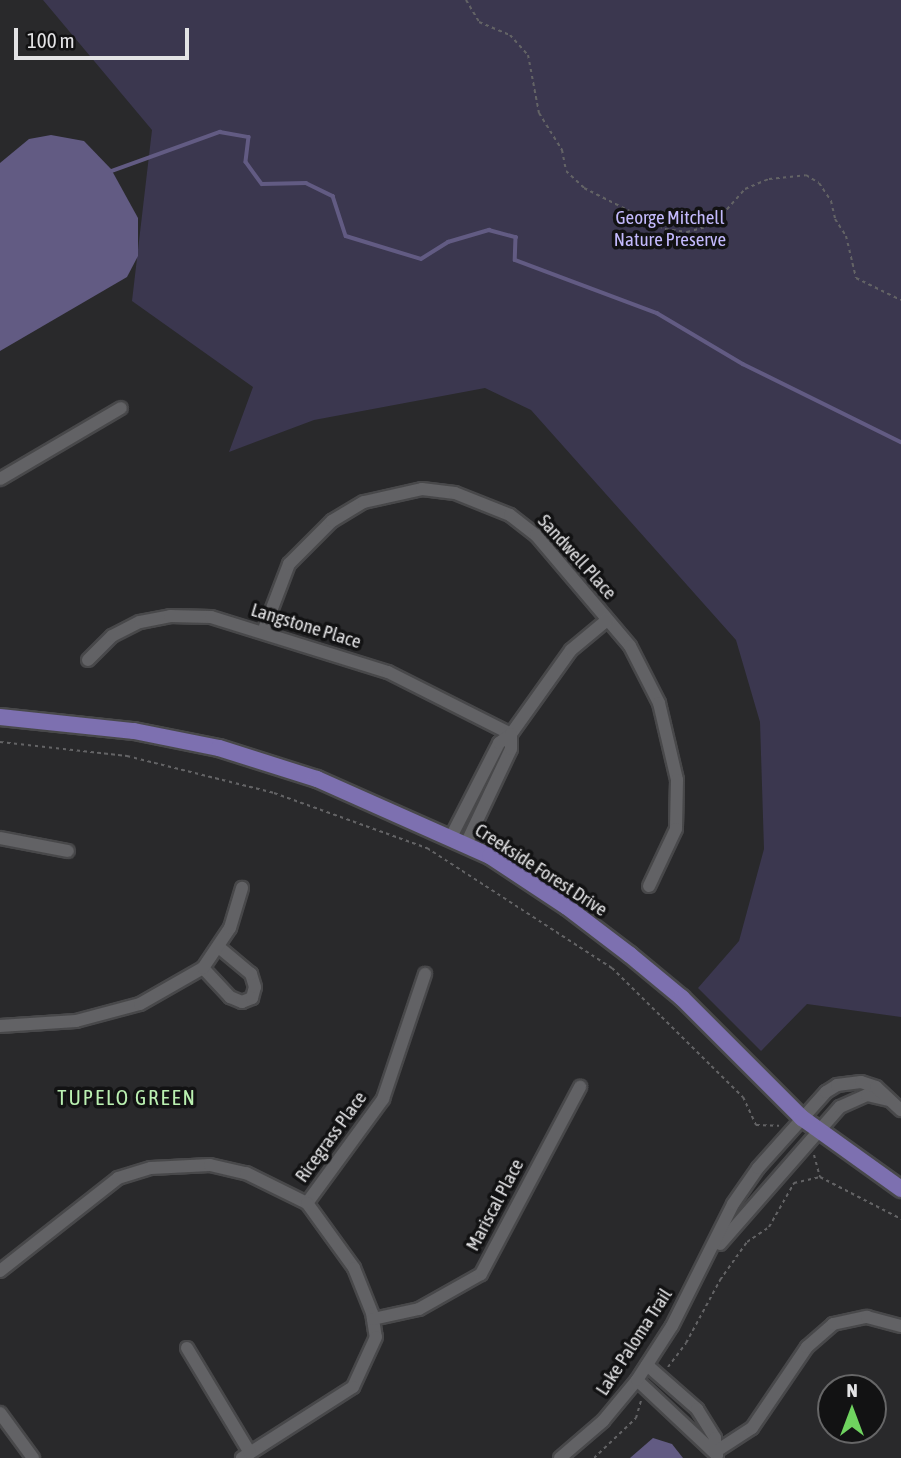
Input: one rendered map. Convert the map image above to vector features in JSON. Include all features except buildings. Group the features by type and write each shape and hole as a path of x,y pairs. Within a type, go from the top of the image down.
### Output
{"main road":[{"name":"Creekside Forest Drive","path":"0,717 121,730 219,748 317,779 466,845 567,907 630,955 682,998 817,1131 901,1189"}],"street":[{"path":"0,479 121,408"},
{"name":"Sandwell Place","path":"263,632 289,564 332,521 364,502 422,489 464,495 510,515 536,535 607,620 646,674 672,746 676,829 649,886"},
{"name":"Langstone Place","path":"88,660 112,636 140,622 170,615 211,617 387,672 511,734"},
{"path":"450,837 469,794 499,743 511,734 572,650 607,620"},
{"path":"466,845 511,749 511,734"},
{"path":"0,838 68,851"},
{"path":"0,1026 76,1021 140,1004 203,968 220,948 242,888"},
{"path":"203,968 230,997 242,1002 252,998 256,987 251,974 220,948"},
{"name":"Ricegrass Place","path":"307,1203 383,1099 425,974"},
{"name":"Lake Paloma Trail","path":"560,1458 603,1421 637,1380 701,1269 733,1205 826,1092 849,1082 876,1087 901,1110"},
{"name":"Mariscal Place","path":"373,1320 419,1309 481,1274 580,1087"},
{"name":"Lake Paloma Trail","path":"701,1269 747,1208 847,1101 867,1095 889,1100"},
{"path":"0,1271 118,1178 151,1168 222,1167 246,1173 307,1203 354,1268 376,1336 353,1387 246,1455 187,1348"},
{"path":"717,1455 752,1428 802,1353 833,1324 867,1317 901,1326"},
{"path":"647,1365 697,1409 715,1437 717,1455"},
{"path":"637,1380 717,1455"},
{"path":"0,1413 33,1458"}],"path":[{"path":"466,0 479,22 510,35 528,55 534,101 562,150 566,171 580,185 665,229 687,232 713,225 745,189 769,179 806,175 819,183 831,201 836,222 846,236 856,278 901,300"},
{"path":"0,742 127,756 274,793 427,848 612,968 743,1097 756,1125 783,1126 791,1132"},
{"path":"806,1143 813,1150 820,1177"},
{"path":"662,1376 686,1343 747,1241 769,1227 794,1183 820,1177 901,1219"},
{"path":"594,1458 636,1418 648,1390"}],"green space":[{"name":"George Mitchell Nature Preserve","path":"43,0 901,0 901,1017 807,1004 761,1051 698,988 739,941 764,849 760,722 736,640 531,410 485,388 314,420 229,452 253,387 132,301 152,130"}],"shaded area":[{"path":"51,135 84,141 111,169 138,218 138,256 127,277 0,351 0,163 29,139"},
{"path":"653,1438 672,1444 683,1458 630,1458"}],"waterway":[{"path":"112,171 220,132 249,137 246,162 262,184 306,183 333,196 346,236 421,259 448,242 489,230 516,237 515,260 657,313 743,364 901,442"}],"district":[{"name":"TUPELO GREEN","path":"127,1097"}]}
